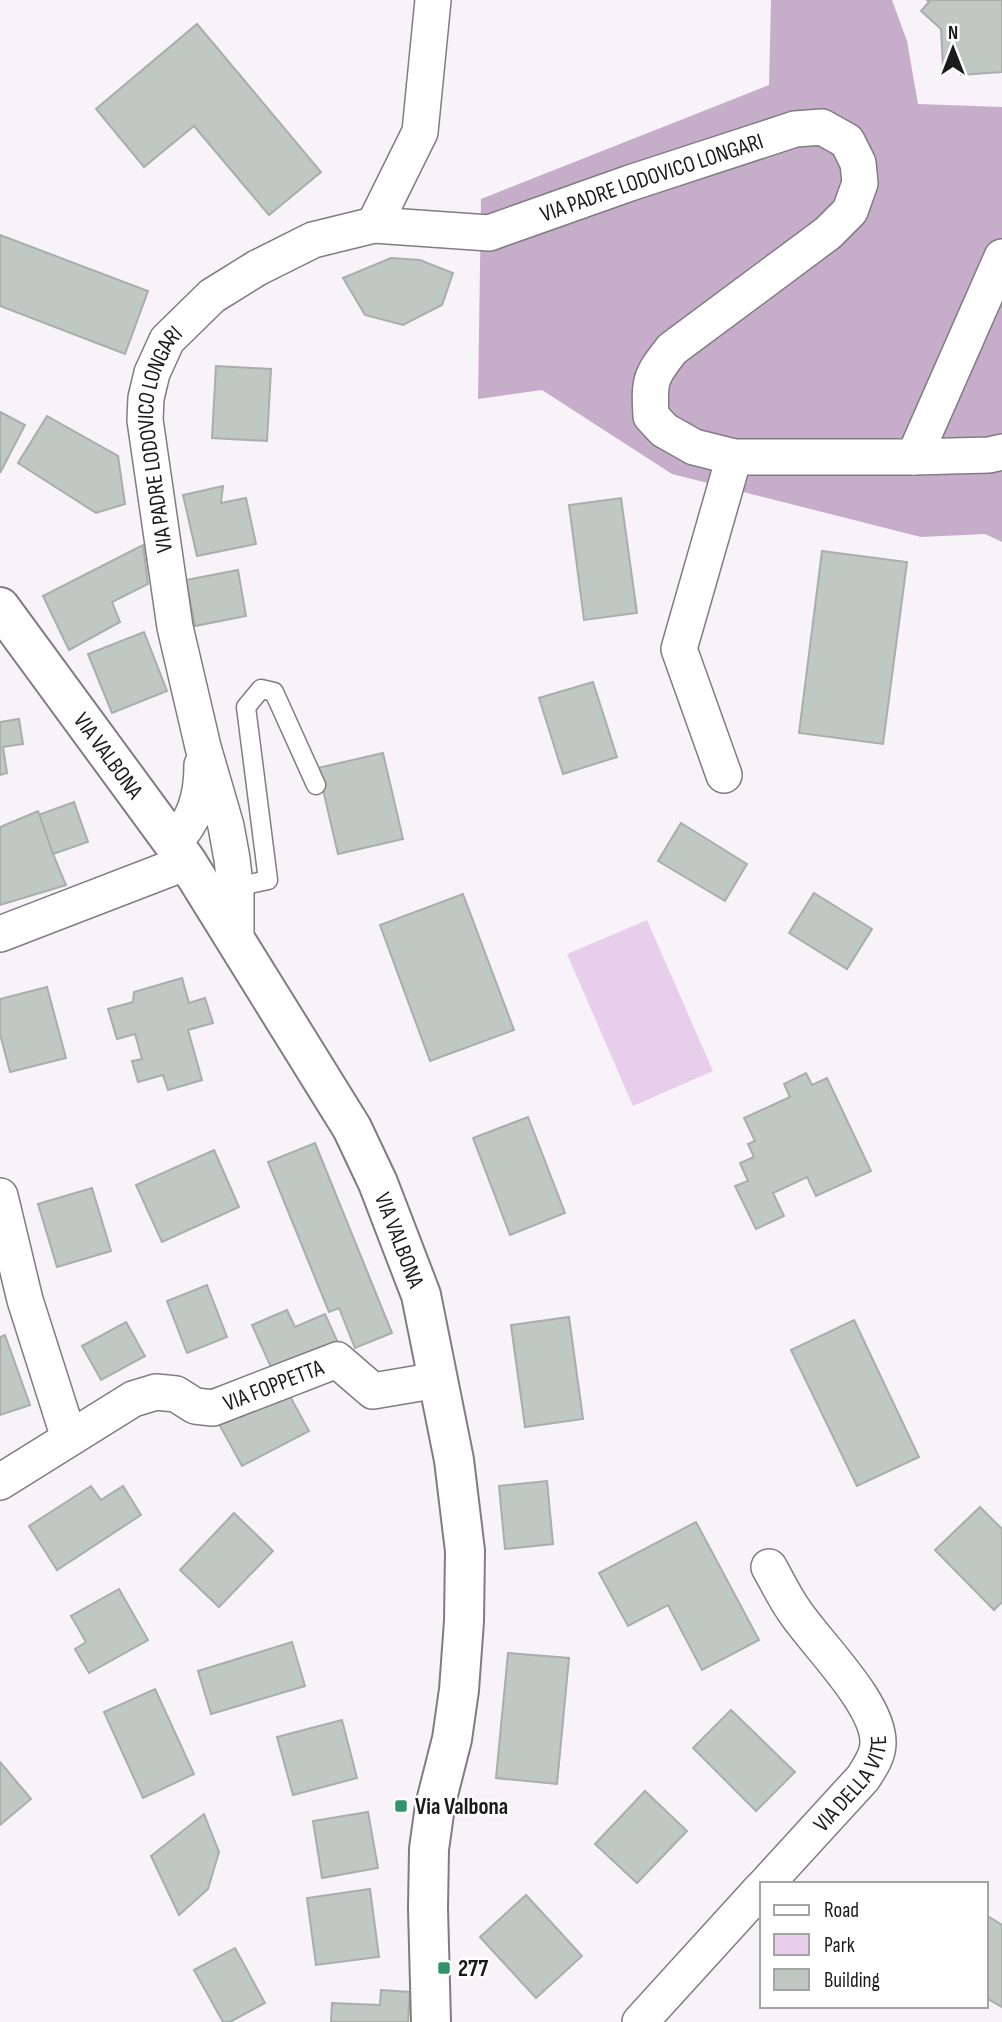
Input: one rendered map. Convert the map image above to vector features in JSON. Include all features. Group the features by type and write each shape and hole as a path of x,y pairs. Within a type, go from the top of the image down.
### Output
{"street":[{"path":"374,225 420,132 433,0"},
{"name":"VIA PADRE LODOVICO LONGARI","path":"236,939 236,887 226,826 203,747 175,627 145,420 146,398 152,373 167,340 212,296 257,268 313,240 374,225 489,233 795,129 822,127 847,141 858,163 860,183 850,211 828,233 672,349 654,371 650,388 651,416 664,430 694,447 734,457 914,457 989,455 1002,452"},
{"path":"914,457 1002,257"},
{"path":"724,775 679,649 734,457"},
{"name":"VIA VALBONA","path":"0,607 180,853 352,1128 378,1183 421,1295 454,1460 463,1538 465,1607 452,1739 435,1806 429,1849 431,2022"},
{"name":"VIA PADRE LODOVICO LONGARI","path":"180,853 183,832 197,807 202,780 203,747"},
{"path":"0,934 180,853"},
{"path":"0,1196 25,1300 69,1437"},
{"name":"VIA FOPPETTA","path":"0,1482 133,1399 156,1392 176,1394 195,1406 213,1408 337,1360 373,1391 438,1380"},
{"name":"VIA DELLA VITE","path":"768,1882 863,1778 875,1758 878,1744 870,1713 857,1692 792,1609 769,1567"},
{"path":"640,2022 760,1890"}],"lane":[{"path":"236,887 268,880 246,707 261,689 274,692 316,785"}],"green space":[{"path":"647,920 713,1071 633,1106 567,954"}],"shaded area":[{"path":"771,0 892,0 907,41 918,104 1002,107 1002,542 985,534 921,537 672,474 542,390 478,399 481,199 769,85"}],"building":[{"path":"927,0 1002,0 1002,72 961,75 961,66 943,67 941,29 921,11 929,2"},
{"path":"197,24 321,172 269,215 194,126 144,167 96,109"},
{"path":"0,235 148,291 125,354 0,306"},
{"path":"391,258 420,260 453,273 442,305 403,325 365,315 343,278"},
{"path":"216,366 271,369 267,441 212,438"},
{"path":"0,412 25,425 0,473"},
{"path":"47,416 118,456 125,504 96,513 18,463"},
{"path":"223,486 221,503 246,498 256,544 197,556 183,495"},
{"path":"621,498 637,613 584,620 569,505"},
{"path":"143,545 148,584 112,602 120,622 69,650 43,596"},
{"path":"822,551 907,562 883,744 799,733"},
{"path":"238,570 246,616 195,626 186,580"},
{"path":"144,632 167,691 112,713 88,654"},
{"path":"593,682 617,757 563,774 539,698"},
{"path":"19,719 23,744 3,747 7,773 0,775 0,722"},
{"path":"383,753 403,839 338,854 318,768"},
{"path":"74,802 88,842 53,854 38,815"},
{"path":"38,811 66,885 0,905 0,827"},
{"path":"681,823 747,864 725,901 658,861"},
{"path":"814,893 872,929 847,969 789,933"},
{"path":"463,894 514,1030 430,1061 380,925"},
{"path":"182,978 189,1003 205,998 213,1023 188,1030 202,1080 168,1090 163,1075 138,1082 132,1061 142,1059 135,1034 117,1039 108,1009 133,1002 134,992"},
{"path":"47,987 66,1058 10,1072 0,1034 0,999"},
{"path":"806,1073 812,1085 827,1078 871,1171 816,1196 807,1177 773,1193 784,1216 756,1229 735,1186 748,1181 740,1163 754,1157 748,1144 755,1141 744,1118 790,1097 784,1084"},
{"path":"528,1117 565,1213 510,1235 473,1138"},
{"path":"315,1143 392,1333 355,1348 339,1308 329,1312 268,1162"},
{"path":"214,1150 239,1207 162,1242 136,1185"},
{"path":"92,1188 111,1251 57,1267 38,1204"},
{"path":"207,1285 227,1337 187,1353 167,1301"},
{"path":"287,1310 295,1327 325,1314 339,1345 274,1374 252,1325"},
{"path":"569,1317 583,1419 525,1427 511,1325"},
{"path":"854,1320 919,1457 857,1486 791,1350"},
{"path":"126,1322 145,1356 101,1380 82,1346"},
{"path":"5,1335 30,1405 0,1415 0,1337"},
{"path":"286,1389 309,1431 242,1466 219,1424"},
{"path":"547,1481 553,1544 505,1549 499,1486"},
{"path":"91,1486 101,1500 123,1486 141,1515 57,1570 29,1526"},
{"path":"980,1507 1002,1529 1002,1602 994,1610 935,1550"},
{"path":"234,1513 273,1551 219,1607 180,1570"},
{"path":"696,1522 759,1640 702,1670 668,1605 628,1626 599,1573"},
{"path":"119,1589 148,1640 89,1673 75,1649 86,1642 71,1616"},
{"path":"292,1642 305,1686 211,1714 198,1671"},
{"path":"508,1653 569,1658 557,1784 496,1778"},
{"path":"155,1689 194,1774 143,1798 104,1712"},
{"path":"731,1710 795,1772 756,1811 693,1748"},
{"path":"342,1720 357,1778 293,1795 277,1737"},
{"path":"0,1762 31,1799 0,1825"},
{"path":"645,1791 687,1831 637,1883 595,1844"},
{"path":"368,1812 378,1868 322,1878 313,1821"},
{"path":"204,1814 219,1852 208,1889 179,1915 151,1856"},
{"path":"370,1889 379,1957 316,1965 307,1898"},
{"path":"526,1895 582,1956 536,1998 480,1937"},
{"path":"988,1916 1002,1925 1002,2007 988,1999"},
{"path":"235,1948 265,2003 230,2022 223,2022 194,1970"},
{"path":"381,1990 410,1992 408,2022 331,2022 332,2003 380,2005"}],"place":[{"name":"Via Valbona","path":"401,1806"},
{"name":"277","path":"444,1968"}]}
